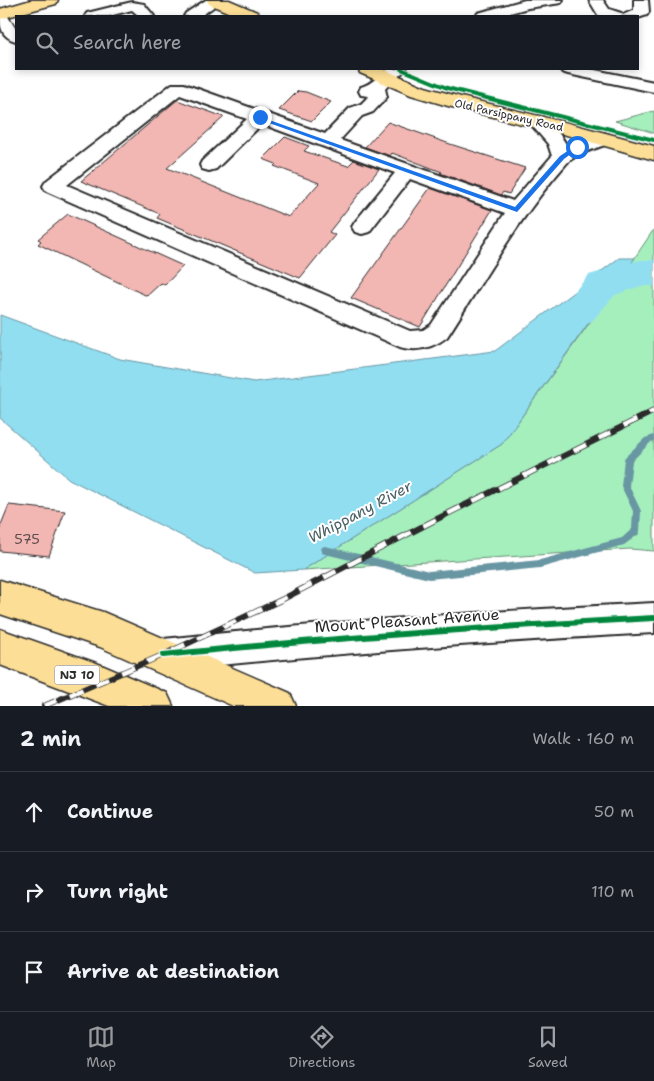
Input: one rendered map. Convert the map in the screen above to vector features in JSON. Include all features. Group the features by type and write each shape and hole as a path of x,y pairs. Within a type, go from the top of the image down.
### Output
{"main road":[{"path":"0,15 50,0"},
{"path":"215,0 249,15"},
{"name":"Old Parsippany Road","path":"369,70 418,91 455,102 654,153"},
{"path":"0,597 103,630 276,706"},
{"name":"NJ 10","path":"0,647 99,683 154,706"}],"street":[{"path":"192,15 215,0"},
{"path":"488,15 526,4 556,0"},
{"path":"596,0 603,12 613,15"},
{"path":"633,15 642,12 641,0"},
{"path":"96,15 132,6 139,8 147,15"},
{"path":"0,15 11,33 15,35"},
{"path":"573,70 654,87"},
{"path":"328,142 356,112 368,108 378,97 387,78"},
{"path":"517,210 178,88 54,186 408,340 428,339 439,331 517,210 562,157 577,147 604,139"},
{"path":"209,165 260,117"},
{"path":"537,122 556,142 562,157"},
{"path":"362,227 407,170"},
{"name":"Mount Pleasant Avenue","path":"162,655 285,642 449,629 654,618"}],"green space":[{"path":"654,111 654,133 615,121"},
{"path":"654,229 654,551 630,549 303,570 502,444 611,293"}],"water":[{"path":"619,258 635,258 502,444 303,570 255,573 69,479 0,418 0,315 120,359 254,382 495,351"}],"building":[{"path":"298,91 306,92 331,102 312,121 279,110"},
{"path":"177,100 224,117 167,168 289,217 319,183 274,166 276,164 263,159 285,137 309,146 304,151 342,164 348,166 354,160 379,169 329,232 335,235 300,278 157,218 160,214 81,181"},
{"path":"388,122 525,168 509,194 503,192 501,195 392,153 390,156 365,147"},
{"path":"430,188 492,210 420,327 351,298"},
{"path":"68,214 183,266 165,285 161,283 149,294 145,295 38,244 41,241 38,239"},
{"path":"9,505 65,511 49,556 0,551 0,527"}],"waterway":[{"name":"Whippany River","path":"579,311 602,285 640,273 654,273"},
{"path":"325,550 429,575 540,564 624,541 636,531 637,511 625,486 628,459 648,440 654,438"}],"railway":[{"path":"44,706 163,655 283,599 433,521 654,411"}],"cycle path":[{"path":"403,70 447,88 654,140"},
{"path":"163,655 285,642 449,629 654,618"}],"route":[{"path":"260,117 517,210 562,157 577,147"}]}
